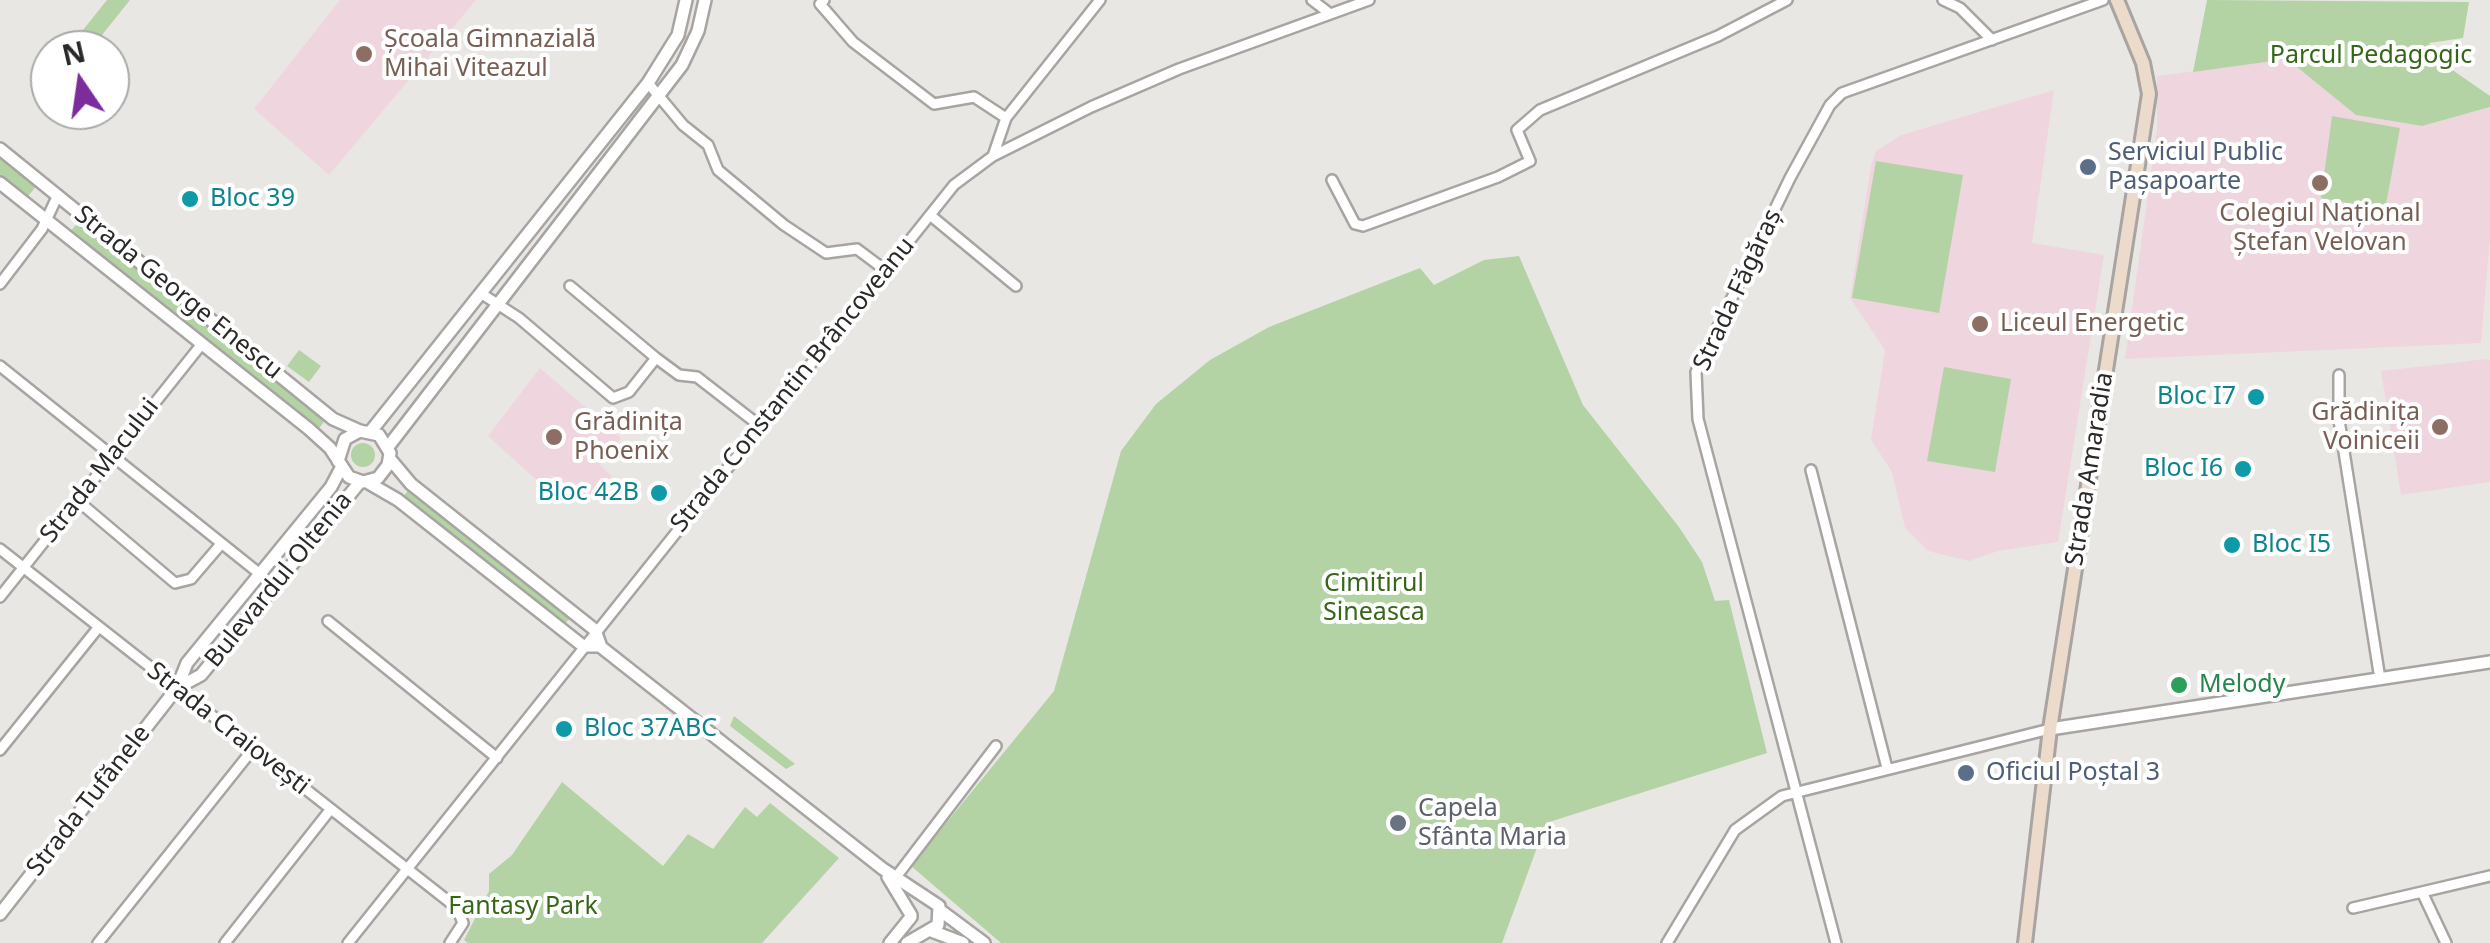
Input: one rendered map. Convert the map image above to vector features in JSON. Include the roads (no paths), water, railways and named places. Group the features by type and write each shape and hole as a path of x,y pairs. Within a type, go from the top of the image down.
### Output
{"main road":[{"name":"Strada Amaradia","path":"2025,943 2050,729 2148,94 2143,63 2118,0"}],"street":[{"path":"600,646 583,646 406,506 363,482 340,464 341,444 366,431 482,294 648,83 678,35 686,0"},
{"path":"363,482 382,474 389,453 498,302 659,98 692,47 705,0"},
{"path":"824,0 820,4 853,42 934,104 974,97 1006,118"},
{"path":"993,156 1006,118 1100,0"},
{"path":"1312,0 1330,13"},
{"name":"Strada Constantin Brâncoveanu","path":"348,943 954,185 993,156 1179,69 1370,0"},
{"path":"1332,180 1356,224 1377,223 1526,166 1530,161 1517,130 1540,110 1718,36 1787,0"},
{"path":"1943,0 1960,8 1992,40"},
{"name":"Strada Făgăraș","path":"1836,943 1698,419 1696,372 1736,282 1830,105 1866,82 2102,0"},
{"path":"648,83 708,144 718,170 784,225 826,253 857,249 885,270"},
{"name":"Strada George Enescu","path":"0,150 333,420 366,431"},
{"name":"Strada George Enescu","path":"0,183 309,429 340,464"},
{"path":"0,284 47,219 58,195"},
{"path":"930,215 1016,286"},
{"path":"570,286 679,375 697,378 760,426"},
{"path":"482,294 498,302 613,398 629,392 656,358"},
{"name":"Strada Macului","path":"0,597 201,344"},
{"path":"0,366 260,574"},
{"path":"2339,375 2339,420 2380,679"},
{"path":"366,431 389,453 410,484 595,630 600,646 882,870 930,900 984,943"},
{"name":"Bulevardul Oltenia","path":"178,688 187,663 332,487 340,464"},
{"path":"1811,470 1887,768"},
{"name":"Bulevardul Oltenia","path":"178,688 202,675 363,482"},
{"path":"78,500 175,583 191,579 222,544"},
{"name":"Strada Craiovești","path":"0,549 458,908 463,922 450,943"},
{"path":"328,622 497,758"},
{"path":"0,750 98,628"},
{"path":"1668,943 1736,830 1757,811 1794,793 2050,729 2490,662"},
{"name":"Strada Tufănele","path":"0,914 178,688"},
{"path":"896,878 996,746"},
{"path":"98,943 253,749"},
{"path":"225,943 330,810"},
{"path":"882,870 911,916 926,930 964,943"},
{"path":"2353,908 2490,876"},
{"path":"2422,892 2446,943"},
{"path":"890,943 920,902 930,900"},
{"path":"907,943 938,926 941,911"}],"place":[{"name":"Școala Gimnazială Mihai Viteazul","path":"364,54"},
{"name":"Serviciul Public Pașapoarte","path":"2088,167"},
{"name":"Colegiul Național Ștefan Velovan","path":"2320,183"},
{"name":"Bloc 39","path":"190,199"},
{"name":"Liceul Energetic","path":"1980,324"},
{"name":"Bloc I7","path":"2256,397"},
{"name":"Grădinița Voiniceii","path":"2440,427"},
{"name":"Grădinița Phoenix","path":"554,437"},
{"name":"Bloc I6","path":"2243,469"},
{"name":"Bloc 42B","path":"659,493"},
{"name":"Bloc I5","path":"2232,545"},
{"name":"Melody","path":"2179,685"},
{"name":"Bloc 37ABC","path":"564,729"},
{"name":"Oficiul Poștal 3","path":"1966,773"},
{"name":"Capela Sfânta Maria","path":"1398,823"}],"park label":[{"name":"Parcul Pedagogic","path":"2371,56"},
{"name":"Cimitirul Sineasca","path":"1374,598"},
{"name":"Fantasy Park","path":"523,907"}]}
